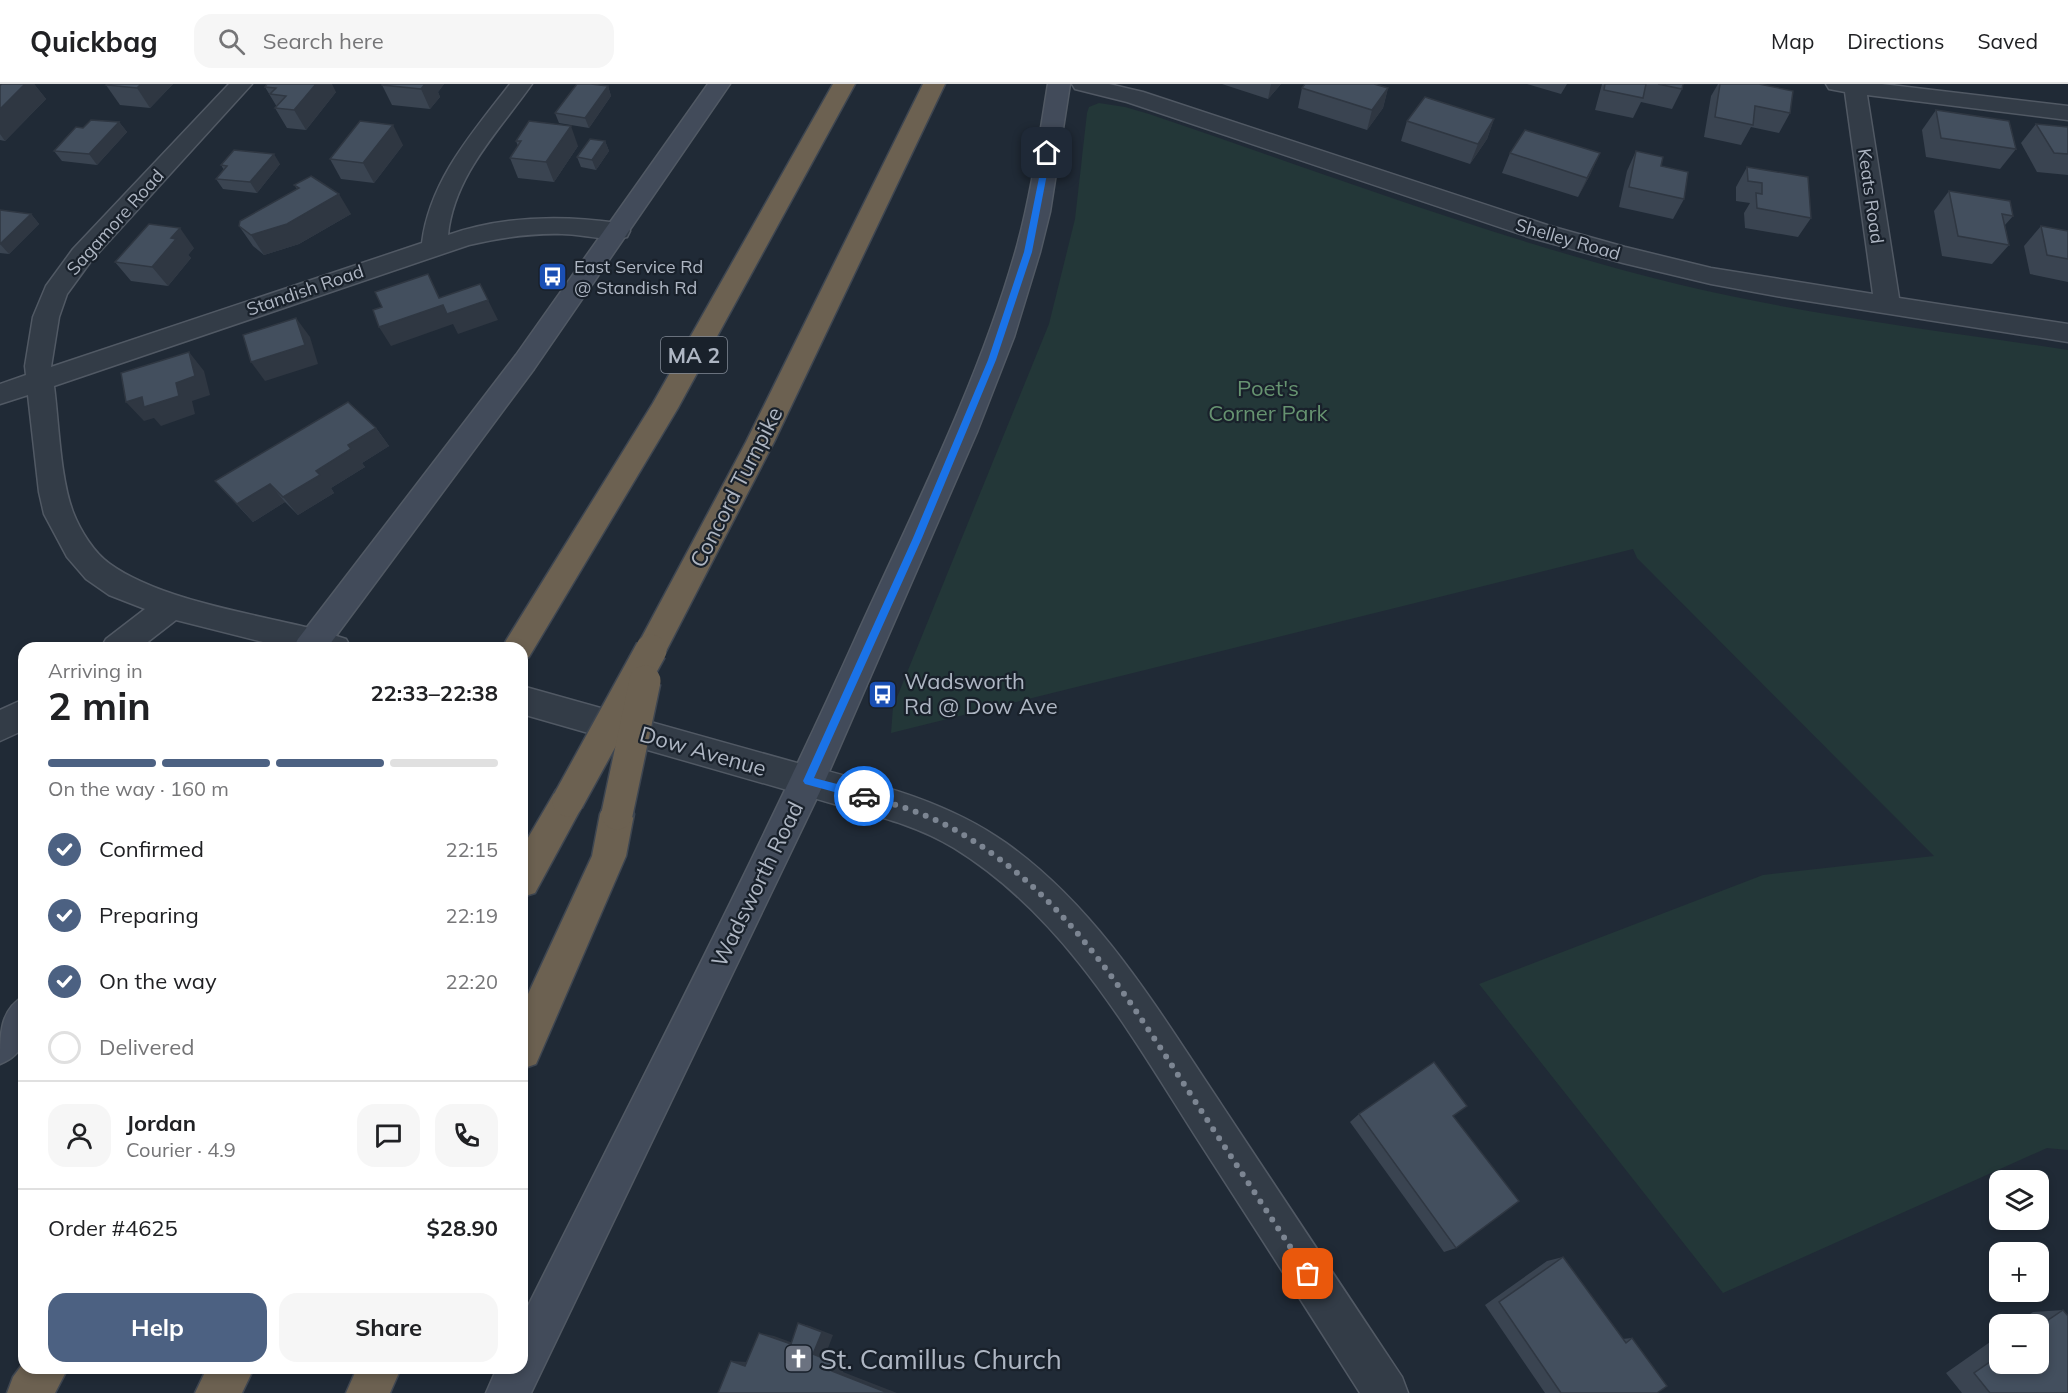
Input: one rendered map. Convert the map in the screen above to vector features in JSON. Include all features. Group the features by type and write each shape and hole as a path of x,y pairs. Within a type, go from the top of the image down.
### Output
{"highway":[{"name":"MA 2","path":"522,642 664,408 844,84"},
{"name":"Concord Turnpike","path":"528,871 651,650 760,442 934,84"},
{"path":"528,1037 609,856 651,650"},
{"path":"29,1393 42,1374"},
{"path":"217,1393 228,1374"},
{"path":"368,1393 376,1374"}],"main road":[{"path":"322,642 618,231 718,84"},
{"name":"Wadsworth Road","path":"528,1352 808,781 918,538 1001,337 1033,232 1059,84"},
{"path":"0,1045 18,1022"},
{"name":"Wadsworth Road","path":"508,1393 517,1374"}],"street":[{"name":"Sagamore Road","path":"171,606 120,586 97,571 70,537 59,514 53,492 39,381 39,358 46,317 55,292 64,279 82,255 241,84"},
{"path":"434,247 440,210 457,172 521,84"},
{"name":"Shelley Road","path":"1083,84 1135,96 1593,248 1711,276 1887,306 2068,333"},
{"path":"1846,86 2068,113"},
{"name":"Keats Road","path":"1846,86 1887,306"},
{"name":"Standish Road","path":"0,393 434,247 482,233 536,226 570,225 618,231"},
{"path":"125,642 171,606 304,642"},
{"name":"Dow Avenue","path":"528,702 886,802 956,830 979,844 1025,879 1068,921 1109,970 1386,1393"},
{"path":"0,727 18,716"}],"green space":[{"name":"Poet's Corner Park","path":"1099,103 1149,114 1477,226 1677,284 1774,305 2068,350 2068,1150 2047,1148 1998,1170 1989,1170 1989,1174 1723,1293 1479,984 1763,875 1934,856 1637,558 1633,549 891,733 893,707 1049,324 1075,219 1089,107"}],"building":[{"path":"25,84 0,109 0,85"},
{"path":"107,84 141,84 137,88"},
{"path":"267,84 316,84 294,110 275,108 286,96 270,94 276,88 265,87"},
{"path":"382,84 425,84 421,89"},
{"path":"577,84 608,86 585,118 555,113"},
{"path":"1305,84 1374,84 1388,88 1372,110 1302,88"},
{"path":"1605,84 1646,84 1643,98 1604,90"},
{"path":"1658,84 1683,84 1682,89"},
{"path":"1720,84 1759,84 1793,91 1790,113 1755,106 1753,125 1715,117"},
{"path":"1425,97 1494,119 1478,144 1407,121"},
{"path":"1936,110 2009,121 2016,149 1941,138"},
{"path":"91,120 119,122 89,154 54,151 76,127 83,128"},
{"path":"360,121 393,125 363,163 330,159"},
{"path":"529,121 571,126 546,162 510,158 521,141 516,141"},
{"path":"2036,124 2068,127 2068,154 2054,153"},
{"path":"1525,130 1600,153 1587,178 1510,153"},
{"path":"590,139 605,141 592,160 577,157"},
{"path":"234,150 274,154 250,182 216,179 227,166 221,165"},
{"path":"1636,151 1663,157 1661,166 1688,172 1684,199 1629,187"},
{"path":"1747,167 1808,177 1811,218 1757,208 1756,193 1762,194 1762,183 1748,181"},
{"path":"311,176 339,194 287,224 251,235 239,226 240,221 299,188 294,185"},
{"path":"1949,191 2010,201 2013,216 2002,214 2009,245 1958,236"},
{"path":"0,210 31,214 0,244"},
{"path":"149,224 180,228 171,238 176,239 152,267 115,262"},
{"path":"2041,226 2068,231 2068,259 2047,255"},
{"path":"428,274 439,298 480,284 488,300 447,314 443,305 379,327 373,310 382,307 375,292"},
{"path":"296,318 305,345 251,362 243,335"},
{"path":"189,352 195,376 176,383 179,396 144,407 142,397 126,402 121,373"},
{"path":"348,402 376,428 348,445 351,449 316,471 320,475 283,497 270,484 237,504 215,481"},
{"path":"1434,1062 1467,1106 1453,1116 1519,1201 1456,1248 1359,1114"},
{"path":"1563,1257 1626,1343 1632,1338 1667,1386 1657,1393 1561,1393 1499,1302"},
{"path":"2063,1310 2068,1316 2068,1393 1990,1393 1974,1373 1989,1363 1989,1374 2049,1374 2049,1320"},
{"name":"St. Camillus Church","path":"798,1323 822,1332 813,1354 835,1363 832,1371 888,1393 718,1393 731,1361 745,1366 759,1333 791,1344"}],"way so far":[{"path":"864,796 933,819 979,844 1025,879 1068,921 1109,970 1130,1000 1308,1274"}],"place":[{"name":"East Service Rd @ Standish Rd","path":"553,276"},
{"name":"Wadsworth Rd @ Dow Ave","path":"883,694"},
{"name":"St. Camillus Church","path":"799,1359"}],"route":[{"path":"864,796 808,781 918,538 992,360 1017,291 1028,252 1038,212 1047,153"}]}
